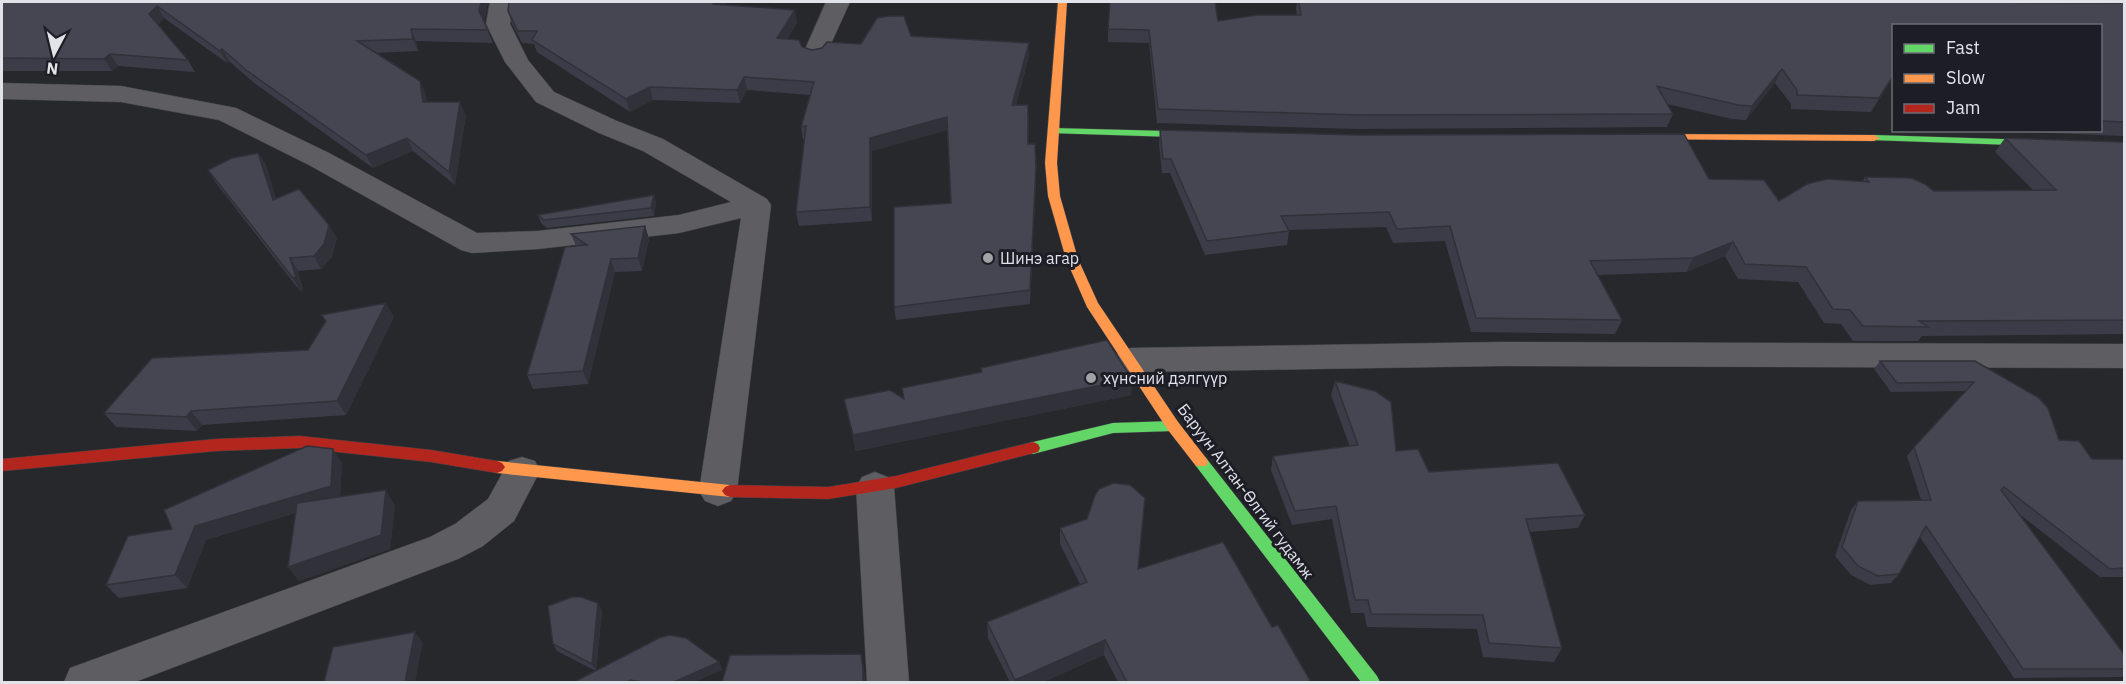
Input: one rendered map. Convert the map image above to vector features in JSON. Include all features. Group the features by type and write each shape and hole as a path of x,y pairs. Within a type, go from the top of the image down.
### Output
{"street":[{"path":"502,2 498,24 517,62 545,97 608,127 653,144 757,205"},
{"path":"815,54 838,2"},
{"name":"Баруун Алтан-Өлгий гудамж","path":"1062,2 1051,163 1054,196 1072,259 1092,304 1173,426 1371,682"},
{"path":"2,91 121,94 226,114 320,159 472,243 538,240 679,224 757,205"},
{"path":"1053,131 1216,135"},
{"path":"1625,137 1848,137 2124,146"},
{"path":"718,491 757,205"},
{"path":"1131,360 1501,354 2124,356"},
{"path":"2,465 216,445 300,442 431,456 522,471 718,491 828,493 875,487 1113,428 1173,426"},
{"path":"85,682 444,548 469,536 501,510 522,471"},
{"path":"875,487 888,682"}],"building":[{"path":"2,2 481,2 479,11 488,30 411,29 413,39 357,41 420,81 423,102 460,102 449,172 407,138 366,155 246,70 222,49 220,51 157,6 149,14 188,60 110,54 104,59 2,58"},
{"path":"509,2 715,2 713,4 795,10 777,38 799,40 802,47 812,50 822,48 827,42 861,44 877,18 889,16 904,16 911,36 1029,43 1012,105 1028,105 1028,144 1035,144 1030,290 894,307 894,207 951,203 947,117 870,138 870,207 796,212 806,126 801,127 814,82 744,77 737,90 650,87 626,99 532,40 537,31 518,31 508,11"},
{"path":"1110,2 1215,2 1218,21 1257,15 1301,15 1299,2 2124,2 2124,122 2102,121 2102,24 1892,24 1892,78 1879,98 1797,95 1797,90 1782,69 1752,106 1738,105 1657,86 1673,114 1359,115 1158,109 1149,30 1108,29"},
{"path":"1160,130 1359,135 1684,134 1709,179 1764,180 1779,201 1807,184 1827,179 1869,182 1865,177 1911,178 1934,191 2056,190 2005,138 2124,142 2124,320 1919,321 1928,327 1863,326 1850,310 1833,309 1806,267 1745,264 1733,242 1693,258 1590,261 1622,320 1476,318 1450,226 1397,229 1389,212 1281,216 1289,231 1207,241 1171,159 1163,159"},
{"path":"258,153 273,200 299,189 329,225 324,244 314,256 290,258 296,277 293,278 208,170 232,158"},
{"path":"654,195 651,208 544,220 538,215"},
{"path":"645,226 638,258 611,259 583,371 527,375 565,247 587,245 571,234"},
{"path":"386,303 337,401 191,411 186,417 104,413 152,358 308,350 326,321 321,315"},
{"path":"1107,340 1132,379 853,435 844,399 890,390 904,399 902,388 982,372 981,368"},
{"path":"1880,361 1975,361 2039,398 2048,408 2059,440 2079,441 2092,459 2124,459 2124,568 2110,569 2004,487 2001,490 2124,654 2124,669 2023,669 1926,526 1899,574 1878,576 1858,566 1842,547 1858,501 1931,500 1914,447 1974,382 1897,383"},
{"path":"1335,381 1375,391 1391,402 1396,451 1418,449 1429,472 1558,463 1585,515 1526,519 1562,648 1489,643 1483,615 1371,614 1368,600 1355,600 1336,506 1295,511 1273,456 1358,445"},
{"path":"307,446 333,449 331,486 195,526 175,575 106,585 128,536 172,529 164,510"},
{"path":"1114,483 1130,485 1145,498 1138,569 1223,542 1272,627 1278,625 1311,682 1127,682 1105,640 1015,680 987,622 1087,582 1060,528 1087,519 1099,489"},
{"path":"386,490 381,535 288,567 297,503"},
{"path":"572,597 581,597 598,603 592,664 553,644 548,606"},
{"path":"415,632 405,682 324,682 333,647"},
{"path":"669,635 686,638 719,662 674,682 630,680 628,682 574,682 659,638"},
{"path":"861,654 863,682 722,682 730,655"}],"traffic: fast":[{"path":"1053,131 1205,135"},
{"path":"1874,138 2124,146"},
{"path":"1033,448 1113,428 1173,426"},
{"path":"1201,462 1371,682"}],"traffic: slow":[{"path":"1062,2 1051,163 1054,196 1072,259 1092,304 1173,426 1201,462"},
{"path":"1641,137 1874,138"},
{"path":"497,467 730,491"}],"traffic: jam":[{"path":"2,465 216,445 300,442 431,456 497,467"},
{"path":"730,491 828,493 896,482 1033,448"}],"place":[{"name":"Шинэ агар","path":"988,258"},
{"name":"хүнсний дэлгүүр","path":"1091,378"}]}
